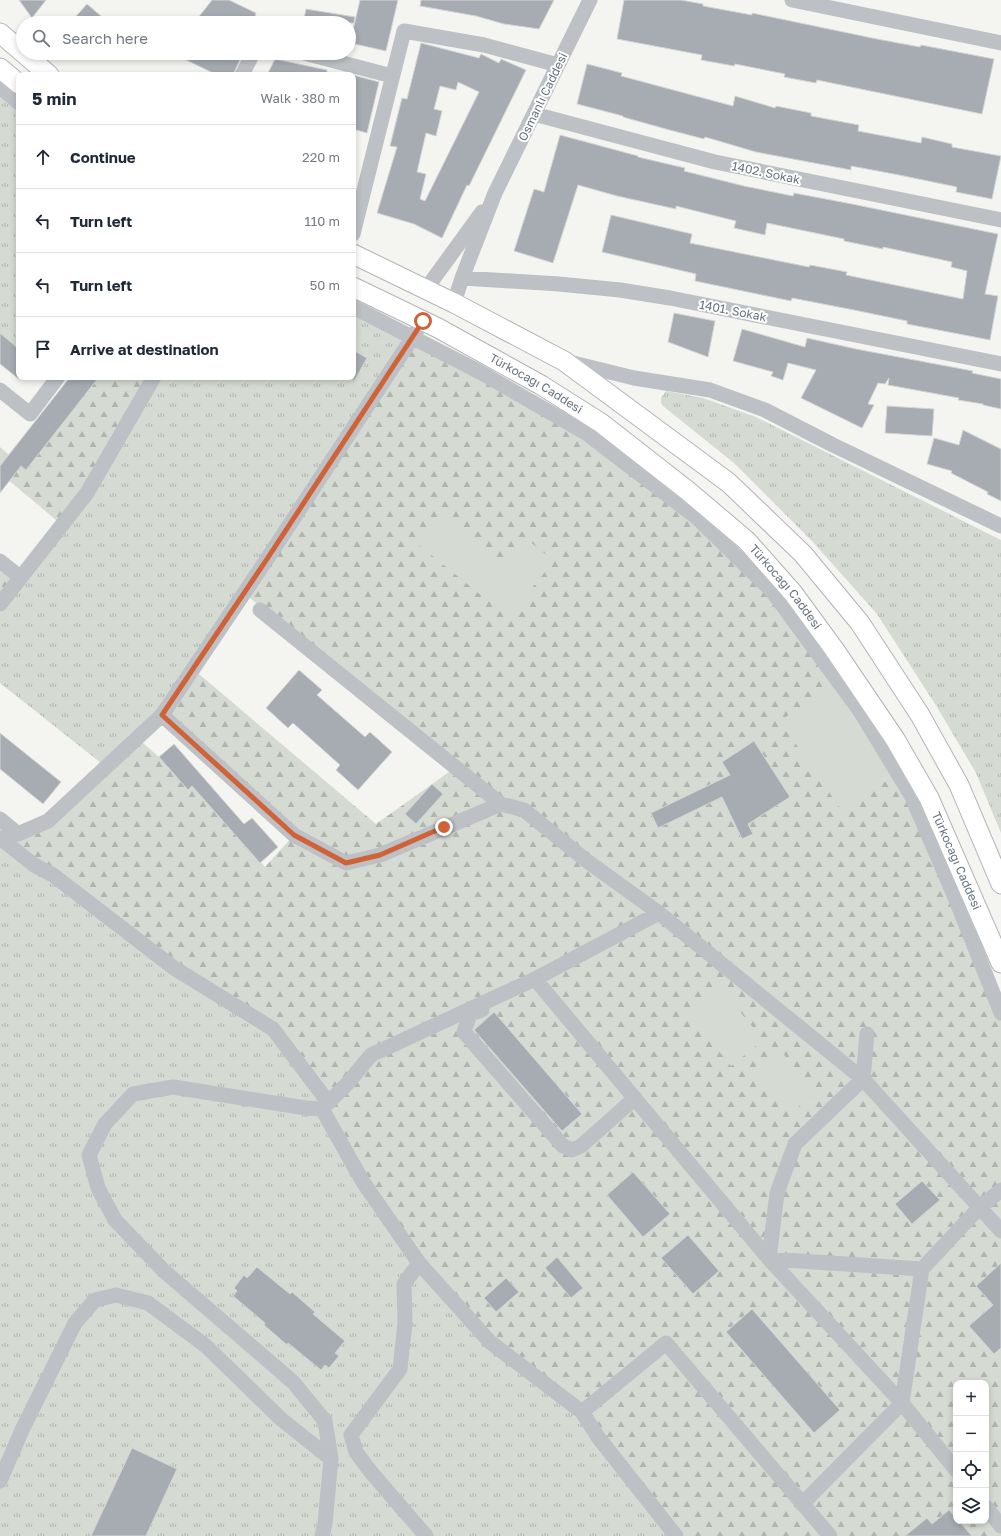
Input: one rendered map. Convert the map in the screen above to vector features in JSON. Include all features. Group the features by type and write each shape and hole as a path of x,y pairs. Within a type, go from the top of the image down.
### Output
{"main road":[{"path":"0,33 16,47"},
{"path":"32,60 46,72"},
{"path":"0,68 16,81"},
{"path":"356,255 454,303 564,361 729,484 808,560 860,623 920,715 959,785 1001,884"},
{"name":"Türkocağı Caddesi","path":"356,287 424,321 541,385 601,423 688,491 747,542 788,587 834,649 886,726 929,798 1001,963"},
{"path":"424,321 426,289"},
{"path":"424,321 454,303"}],"street":[{"name":"Osmanlı Caddesi","path":"454,303 462,278 495,193 590,0"},
{"path":"792,0 1001,43"},
{"path":"356,222 404,31 484,45 558,65"},
{"path":"244,72 250,60"},
{"path":"331,60 392,76"},
{"path":"0,87 16,100"},
{"name":"1402. Sokak","path":"534,114 715,162 1001,220"},
{"name":"Osmanlı Caddesi","path":"426,289 495,193"},
{"name":"1401. Sokak","path":"462,278 559,284 620,290 678,300 1001,364"},
{"path":"356,308 480,372 586,432 696,518 772,591 860,710 911,795 954,895 1001,1013"},
{"path":"0,819 18,834 48,821 162,715 424,321"},
{"path":"564,361 634,378 710,390 765,410 833,445 1001,526"},
{"path":"0,390 30,414 56,380"},
{"path":"0,604 87,493 152,380"},
{"path":"0,561 20,577"},
{"path":"260,610 501,804 524,810 587,861 659,913 863,1078 979,1208 1001,1230"},
{"path":"162,715 294,835 346,863 380,855 501,804"},
{"path":"0,838 34,865 53,875 174,968 273,1029 325,1106 363,1182 419,1263 490,1342 582,1412 598,1437 676,1536"},
{"path":"635,1098 581,1146 572,1150 563,1146 464,1032 470,1014 538,983 659,913"},
{"path":"322,1536 325,1524 331,1459 325,1420 293,1382 164,1271 115,1220 98,1188 89,1155 105,1124 133,1094 173,1087 306,1108 325,1106 347,1084 370,1055 538,983"},
{"path":"538,983 769,1258 902,1403 953,1466"},
{"path":"769,1258 777,1193 795,1144 863,1078 867,1034"},
{"path":"802,1504 902,1403 922,1269 979,1208 1001,1190"},
{"path":"769,1258 922,1269"},
{"path":"419,1263 404,1284 405,1322 400,1369 351,1435 356,1452 370,1471 426,1536"},
{"path":"0,1480 22,1430 75,1323 95,1300 116,1295 148,1303 206,1346 281,1419 331,1459"},
{"path":"582,1412 666,1343 830,1536"},
{"path":"989,1511 1001,1526"}],"green space":[{"path":"0,87 16,100 16,346 0,333"},
{"path":"356,308 413,337 162,715 106,767 0,683 0,604 152,380 356,380"},
{"path":"413,337 586,433 772,591 911,795 1001,1013 1001,1536 676,1536 582,1412 490,1342 363,1182 328,1103 273,1029 13,849 18,834 48,821 137,738 159,757 188,790 192,786 265,867 294,835 162,715 193,669 376,824 456,767 244,593"},
{"path":"97,380 152,380 62,525 0,473 0,447 26,470"},
{"path":"666,391 703,398 756,417 1001,540 1001,833 976,773 937,707 877,614 812,541 734,463 663,406 661,403 661,398"},
{"path":"442,517 502,565 524,537 554,561 508,617 419,545"},
{"path":"0,561 20,577 0,604"},
{"path":"839,681 895,775 842,811 780,721"},
{"path":"0,819 273,1029 582,1412 676,1536 0,1536"},
{"path":"721,988 763,1040 731,1066 689,1014"},
{"path":"781,1051 815,1093 790,1114 755,1072"}],"building":[{"path":"19,0 46,0 34,16 31,16"},
{"path":"212,0 229,0 256,13 255,16 199,16"},
{"path":"360,0 398,0 386,51 356,44 356,17"},
{"path":"421,0 554,0 539,29 504,24 476,16 420,6"},
{"path":"624,0 681,0 703,4 703,6 752,15 752,13 877,39 920,47 921,45 994,59 982,114 817,80 816,83 784,77 785,74 735,64 734,66 701,60 702,55 617,39"},
{"path":"87,4 101,16 76,16"},
{"path":"306,9 349,16 304,16"},
{"path":"421,43 479,58 481,54 499,63 501,59 526,70 469,186 467,185 442,238 414,224 377,213 397,147 390,146 402,98 407,99","holes":["458,82 479,92 425,201 420,199 426,174 417,172 426,133 436,136 442,111 434,109 440,86 456,90"]},
{"path":"186,60 240,60 234,72 211,72"},
{"path":"274,60 327,70 327,72 268,72"},
{"path":"587,64 622,73 621,76 733,106 735,96 775,108 776,106 811,113 811,116 859,125 858,131 921,143 922,137 952,144 952,147 1001,156 992,199 956,192 957,187 899,175 851,166 851,170 756,152 705,137 704,139 577,104"},
{"path":"356,76 379,82 367,133 356,130"},
{"path":"560,135 638,157 685,168 684,171 744,186 793,196 794,193 998,234 985,294 998,296 990,340 907,324 907,321 854,310 792,298 791,301 695,281 696,274 602,252 611,215 692,234 690,243 809,267 810,265 847,272 846,275 963,299 967,271 951,267 952,262 883,247 883,249 844,241 844,239 767,223 765,235 734,228 736,221 676,206 676,209 617,196 578,185 553,263 514,251 534,189 544,192"},
{"path":"674,313 715,321 708,357 668,342"},
{"path":"742,329 805,347 807,338 856,349 973,371 972,373 1001,379 1001,409 983,404 958,400 959,398 888,385 889,378 885,384 878,383 868,404 874,405 862,428 801,398 816,370 788,363 783,380 771,376 773,372 733,361"},
{"path":"0,333 16,346 16,377 0,364"},
{"path":"356,352 367,358 356,378"},
{"path":"68,380 97,380 26,470 21,466 0,493 0,466"},
{"path":"887,406 934,409 932,436 885,433"},
{"path":"963,430 1001,449 1001,501 987,494 988,492 951,473 952,471 927,464 934,438 959,445"},
{"path":"299,670 322,690 317,695 365,737 370,732 392,752 358,790 336,770 340,765 293,723 288,728 266,708"},
{"path":"0,733 61,782 43,804 0,769"},
{"path":"754,741 790,797 748,824 753,834 742,839 722,797 658,828 651,813 730,775 722,762"},
{"path":"174,744 244,824 252,818 278,847 260,863 192,786 188,790 159,757"},
{"path":"432,784 443,794 416,824 405,814"},
{"path":"494,1012 582,1114 562,1131 474,1030"},
{"path":"633,1172 670,1214 643,1237 607,1195"},
{"path":"922,1181 940,1200 912,1224 895,1204"},
{"path":"688,1235 719,1271 693,1294 661,1258"},
{"path":"557,1257 583,1288 571,1298 545,1268"},
{"path":"1001,1263 1001,1348 994,1354 969,1326 993,1305 976,1286"},
{"path":"257,1267 290,1294 292,1292 315,1312 313,1314 345,1341 335,1353 339,1356 329,1368 325,1365 321,1370 288,1343 287,1345 264,1325 265,1323 233,1296 237,1291 234,1288 244,1275 247,1278"},
{"path":"506,1278 519,1292 496,1312 484,1298"},
{"path":"752,1309 840,1410 814,1433 726,1332"},
{"path":"132,1448 177,1469 146,1536 91,1536"},
{"path":"949,1510 953,1515 953,1524 962,1524 972,1536 905,1536 927,1518 932,1524"}],"route":[{"path":"423,321 267,559 162,715 294,835 346,863 380,855 444,827"}]}
